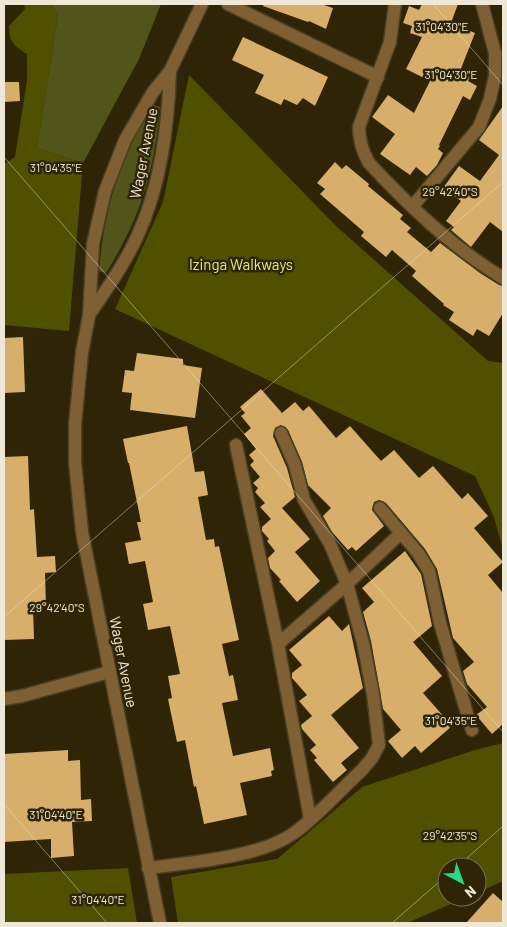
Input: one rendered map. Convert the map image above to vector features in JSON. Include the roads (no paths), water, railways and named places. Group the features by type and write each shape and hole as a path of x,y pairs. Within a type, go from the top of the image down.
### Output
{"street":[{"name":"Wager Avenue","path":"160,923 82,532 75,462 77,389 89,316 94,244 105,191 114,165 139,116 153,92 170,71 202,4"},
{"path":"228,4 378,77"},
{"path":"395,4 390,42 359,127 359,139 369,163 427,221 477,262 503,278"},
{"path":"412,206 478,128 490,99 495,53 482,4"},
{"name":"Wager Avenue","path":"89,316 125,259 147,211 157,177 164,142 169,106 170,71"},
{"path":"148,868 235,855 265,847 293,834 362,770 372,758 379,745 373,694 363,643 347,584 330,544 304,500 295,466 281,433"},
{"path":"236,444 278,644 310,819"},
{"path":"380,508 418,553 429,571 440,623 472,730"},
{"path":"278,644 347,584 401,533"},
{"path":"4,699 22,696 109,672"}],"park label":[{"name":"Izinga Walkways","path":"241,264"}]}
